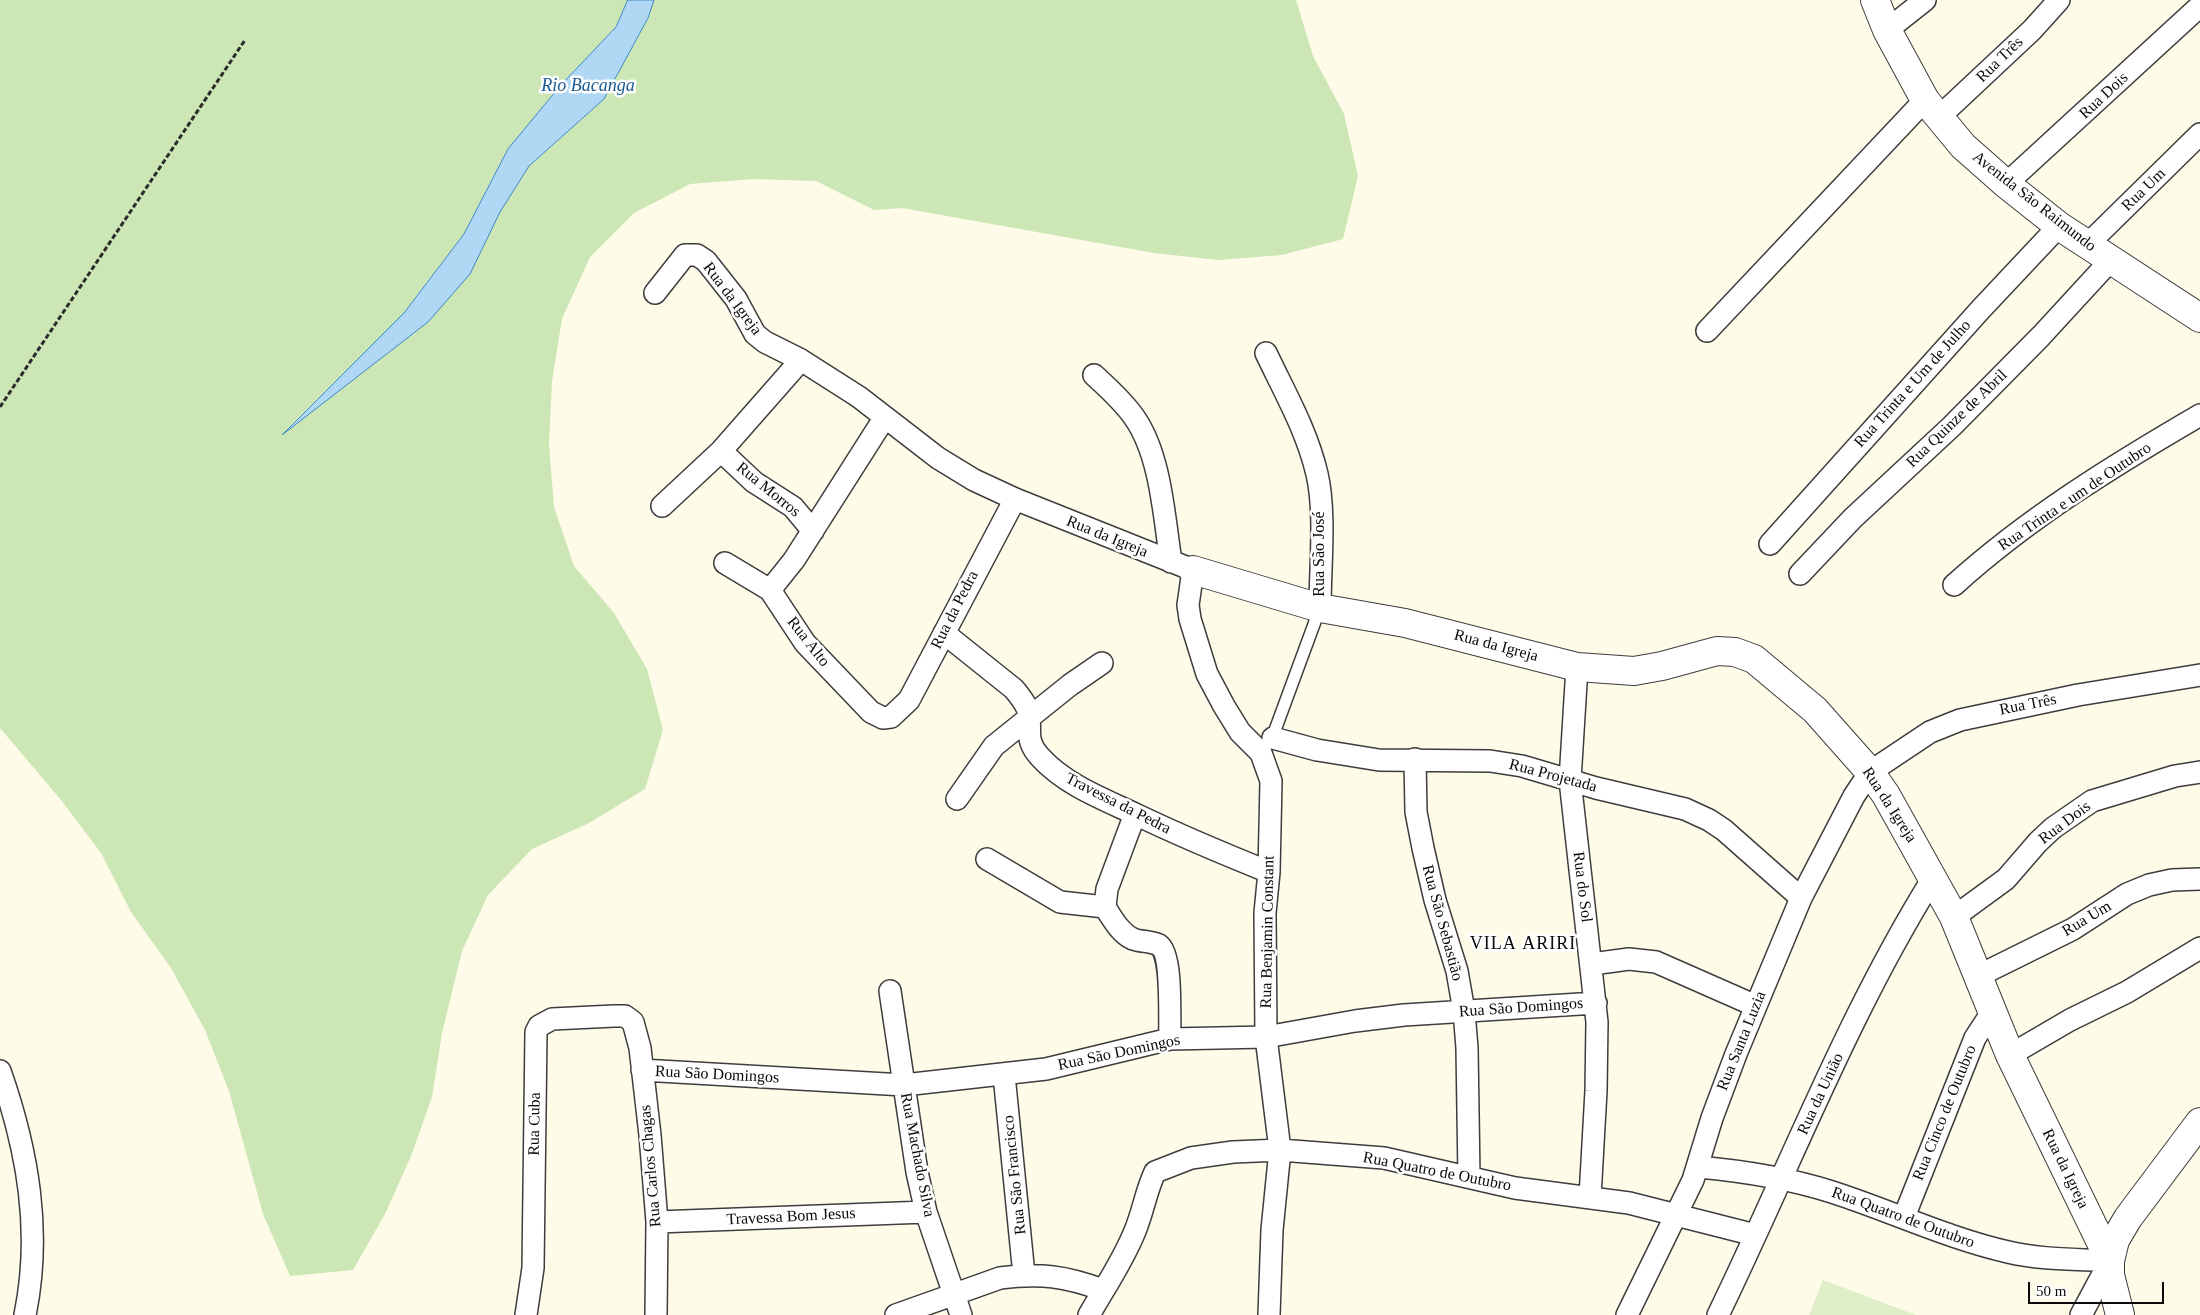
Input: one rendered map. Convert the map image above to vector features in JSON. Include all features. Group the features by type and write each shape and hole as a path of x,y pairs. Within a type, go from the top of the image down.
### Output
{"street":[{"name":"Avenida São Raimundo","path":"1875,0 1887,30 1932,109 1964,146 2006,184 2059,226 2200,318"},
{"path":"1887,30 1925,0"},
{"name":"Rua Três","path":"1707,332 1932,109 2025,36 2059,0"},
{"name":"Rua Dois","path":"2006,184 2200,6"},
{"name":"Rua Um","path":"2087,245 2200,134"},
{"name":"Rua Trinta e Um de Julho","path":"1770,544 1968,323 2059,226"},
{"name":"Rua da Igreja","path":"655,293 685,255 697,255 706,261 736,299 755,334 765,342 801,360 859,397 938,458 974,480 1015,500 1182,566 1320,608 1405,622 1577,667 1634,671 1662,666 1717,651 1735,652 1754,659 1815,710 1870,772 1886,795 1954,917 2010,1055 2110,1260"},
{"name":"Rua Quinze de Abril","path":"1800,574 1853,518 1952,426 2110,260"},
{"name":"Rua São José","path":"1266,353 1304,431 1317,476 1321,526 1320,608"},
{"name":"Rua Morros","path":"662,506 721,451 801,360"},
{"name":"Rua Benjamin Constant","path":"1094,375 1122,402 1135,418 1149,448 1182,566 1190,619 1207,674 1240,732 1267,746 1271,781 1269,872 1265,913 1266,1037 1280,1150 1272,1230 1269,1315"},
{"name":"Rua Trinta e um de Outubro","path":"1954,585 2039,516 2200,414"},
{"path":"770,590 794,560 885,417"},
{"name":"Rua Morros","path":"721,451 754,482 793,507 813,531"},
{"name":"Rua da Pedra","path":"891,718 909,700 1015,500"},
{"name":"Rua Alto","path":"725,563 770,590 805,643 834,674 871,712 883,718 891,718"},
{"name":"Travessa da Pedra","path":"944,633 1014,689 1023,700 1029,720 1028,736 1030,743 1047,763 1060,774 1096,796 1182,836 1269,872"},
{"path":"957,799 994,746 1029,720 1070,685 1102,663"},
{"name":"Rua do Sol","path":"1577,667 1570,780 1596,1003 1596,1091 1590,1197"},
{"name":"Rua Três","path":"1870,772 1930,732 1960,720 2078,694 2200,674"},
{"name":"Rua Projetada","path":"1267,746 1379,760 1490,761 1522,766 1685,809 1710,820 1751,852 1801,898"},
{"name":"Rua São Sebastião","path":"1415,759 1416,812 1435,900 1457,971 1464,1011 1467,1048 1469,1177"},
{"name":"Rua Santa Luzia","path":"1627,1315 1698,1167 1712,1118 1801,898 1854,796 1870,772"},
{"name":"Rua Dois","path":"1954,917 2006,879 2038,842 2053,828 2092,801 2166,779 2200,772"},
{"path":"1136,814 1107,889 1105,907 1118,927 1132,938 1158,945 1164,950 1168,964 1170,1039"},
{"path":"987,859 1060,902 1105,907"},
{"name":"Rua da União","path":"1718,1315 1862,1006 1904,924 1933,878"},
{"name":"Rua Um","path":"1978,976 2073,929 2127,894 2172,880 2200,879"},
{"path":"2010,1055 2070,1020 2127,992 2200,948"},
{"path":"1592,964 1629,959 1656,962 1756,1006"},
{"name":"Rua Machado Silva","path":"890,991 917,1172 926,1212 961,1315"},
{"name":"Rua São Domingos","path":"642,1070 904,1085 1004,1075 1046,1068 1170,1039 1266,1037 1355,1021 1464,1011 1596,1003"},
{"name":"Rua Cinco de Outubro","path":"1904,1217 1975,1038 1992,1012"},
{"name":"Rua Cuba","path":"526,1315 533,1268 536,1032 544,1021 552,1019 614,1016 630,1018"},
{"name":"Rua Carlos Chagas","path":"630,1018 633,1022 640,1048 657,1222 656,1315"},
{"path":"0,1072 24,1149 32,1203 34,1242 31,1285 25,1315"},
{"name":"Rua São Francisco","path":"1004,1075 1024,1275"},
{"path":"2120,1315 2112,1287 2110,1260 2114,1240 2128,1218 2200,1122"},
{"name":"Rua Quatro de Outubro","path":"1089,1315 1119,1266 1136,1229 1155,1172 1191,1158 1233,1152 1280,1150 1384,1158 1515,1188 1629,1203 1755,1235"},
{"name":"Rua Quatro de Outubro","path":"1698,1167 1738,1170 1782,1178 1831,1192 1975,1244 2009,1252 2036,1257 2110,1260"},
{"name":"Travessa Bom Jesus","path":"657,1222 926,1212"},
{"path":"2081,1315 2110,1260"},
{"path":"896,1315 1000,1278 1024,1275 1074,1279 1103,1290"}],"lane":[{"name":"Rua São José","path":"1267,746 1320,608"}],"path":[{"path":"0,407 245,40"}],"green space":[{"path":"0,0 628,0 616,27 560,86 508,149 464,234 404,313 286,430 428,322 529,166 604,99 648,18 654,0 1296,0 1313,56 1344,114 1358,176 1343,239 1282,255 1218,260 1154,253 902,208 874,210 816,181 753,179 690,184 634,213 590,257 562,319 552,381 549,444 554,507 574,566 614,613 647,669 663,730 645,789 589,823 532,849 488,895 462,951 442,1033 432,1097 411,1156 385,1214 353,1270 290,1276 263,1214 229,1091 205,1030 171,968 131,912 101,853 61,800 0,728"},
{"path":"1823,1280 1916,1315 1809,1315"}],"water":[{"name":"Rio Bacanga","path":"628,0 654,0 648,18 604,99 529,166 500,212 470,274 428,322 282,435 404,313 464,234 508,149 560,86 616,27"}],"district":[{"name":"VILA ARIRI","path":"1523,944"}]}
